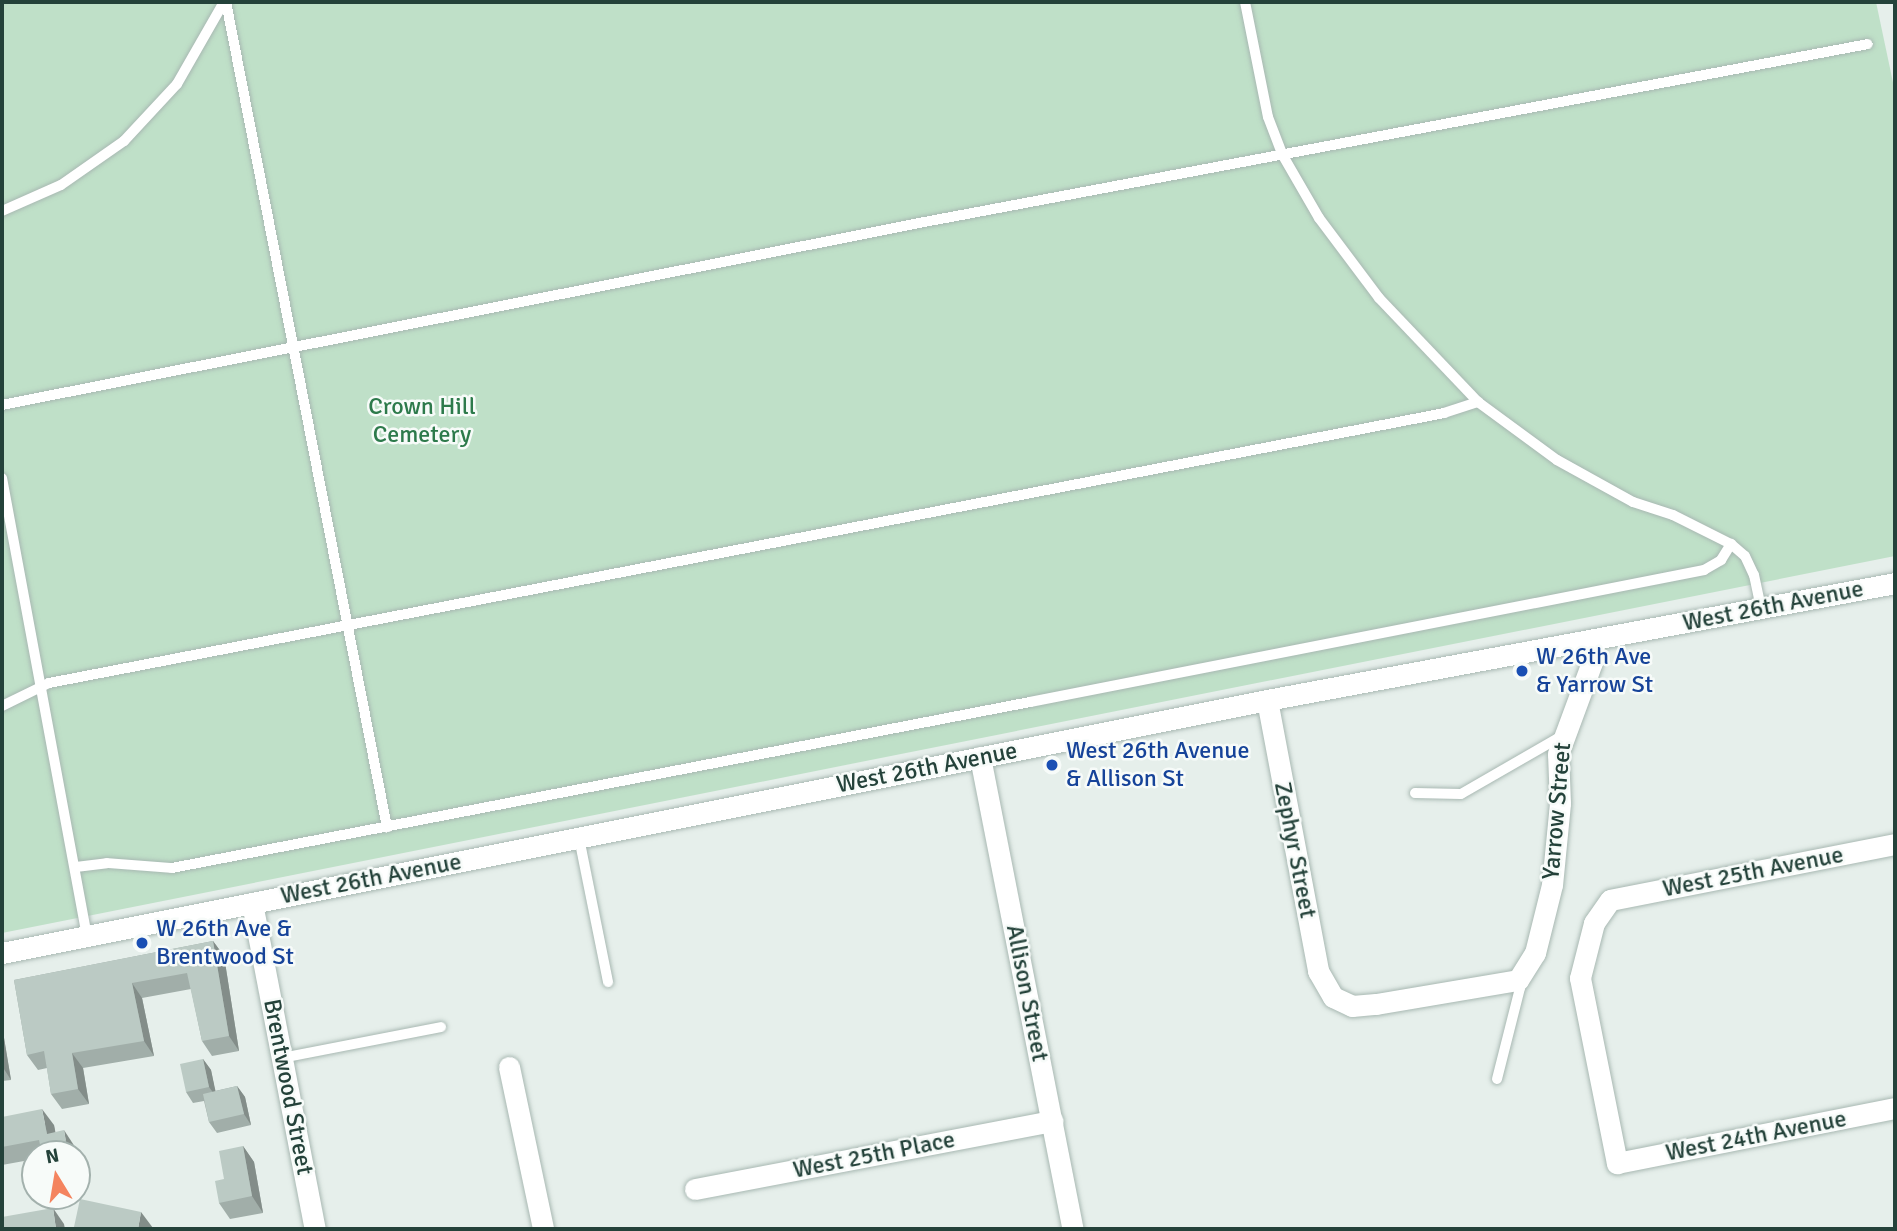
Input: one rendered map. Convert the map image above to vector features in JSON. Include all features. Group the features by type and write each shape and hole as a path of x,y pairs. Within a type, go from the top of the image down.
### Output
{"street":[{"name":"West 26th Avenue","path":"2,953 1267,700 1895,583"},
{"name":"Yarrow Street","path":"1518,980 1535,953 1552,885 1562,736 1591,662 1595,639"},
{"name":"Zephyr Street","path":"1267,700 1318,971 1333,998 1352,1006 1376,1004 1518,980"},
{"name":"Allison Street","path":"980,757 1073,1229"},
{"name":"West 25th Avenue","path":"1617,1163 1580,978 1594,923 1610,900 1895,844"},
{"name":"Brentwood Street","path":"252,903 315,1229"},
{"path":"509,1067 543,1229"},
{"name":"West 24th Avenue","path":"1617,1163 1895,1108"},
{"name":"West 25th Place","path":"695,1189 1053,1121"}],"lane":[{"path":"2,212 61,186 124,141 177,84 225,2"},
{"path":"225,2 387,827"},
{"path":"1245,2 1268,117 1282,154 1319,218 1379,298 1478,402 1557,460 1601,484 1731,544 1750,565 1761,608"},
{"path":"2,405 1282,154 1868,44"},
{"path":"2,706 39,685 1478,402"},
{"path":"2,478 87,936"},
{"path":"76,867 107,863 172,868 1704,570 1721,560 1731,544"},
{"path":"1415,793 1461,794 1562,736"},
{"path":"579,838 608,982"},
{"path":"1497,1079 1520,988 1518,980"},
{"path":"282,1058 441,1027"}],"green space":[{"name":"Crown Hill Cemetery","path":"2,2 1876,2 1895,92 1895,556 2,933"}],"building":[{"path":"213,941 229,1036 202,1041 187,973 132,983 144,1041 72,1053 78,1089 51,1094 44,1051 27,1055 14,980"},
{"path":"203,1059 209,1087 186,1092 180,1064"},
{"path":"237,1086 244,1114 209,1122 203,1094"},
{"path":"42,1109 47,1134 64,1130 66,1140 21,1140 21,1143 2,1147 2,1117"},
{"path":"243,1146 252,1196 219,1203 215,1181 224,1179 219,1151"},
{"path":"91,1201 141,1212 138,1229 74,1227 78,1210 91,1210"},
{"path":"53,1210 56,1229 2,1229 2,1217"}],"place":[{"name":"W 26th Ave & Yarrow St","path":"1522,671"},
{"name":"West 26th Avenue & Allison St","path":"1052,765"},
{"name":"W 26th Ave & Brentwood St","path":"142,943"}]}
